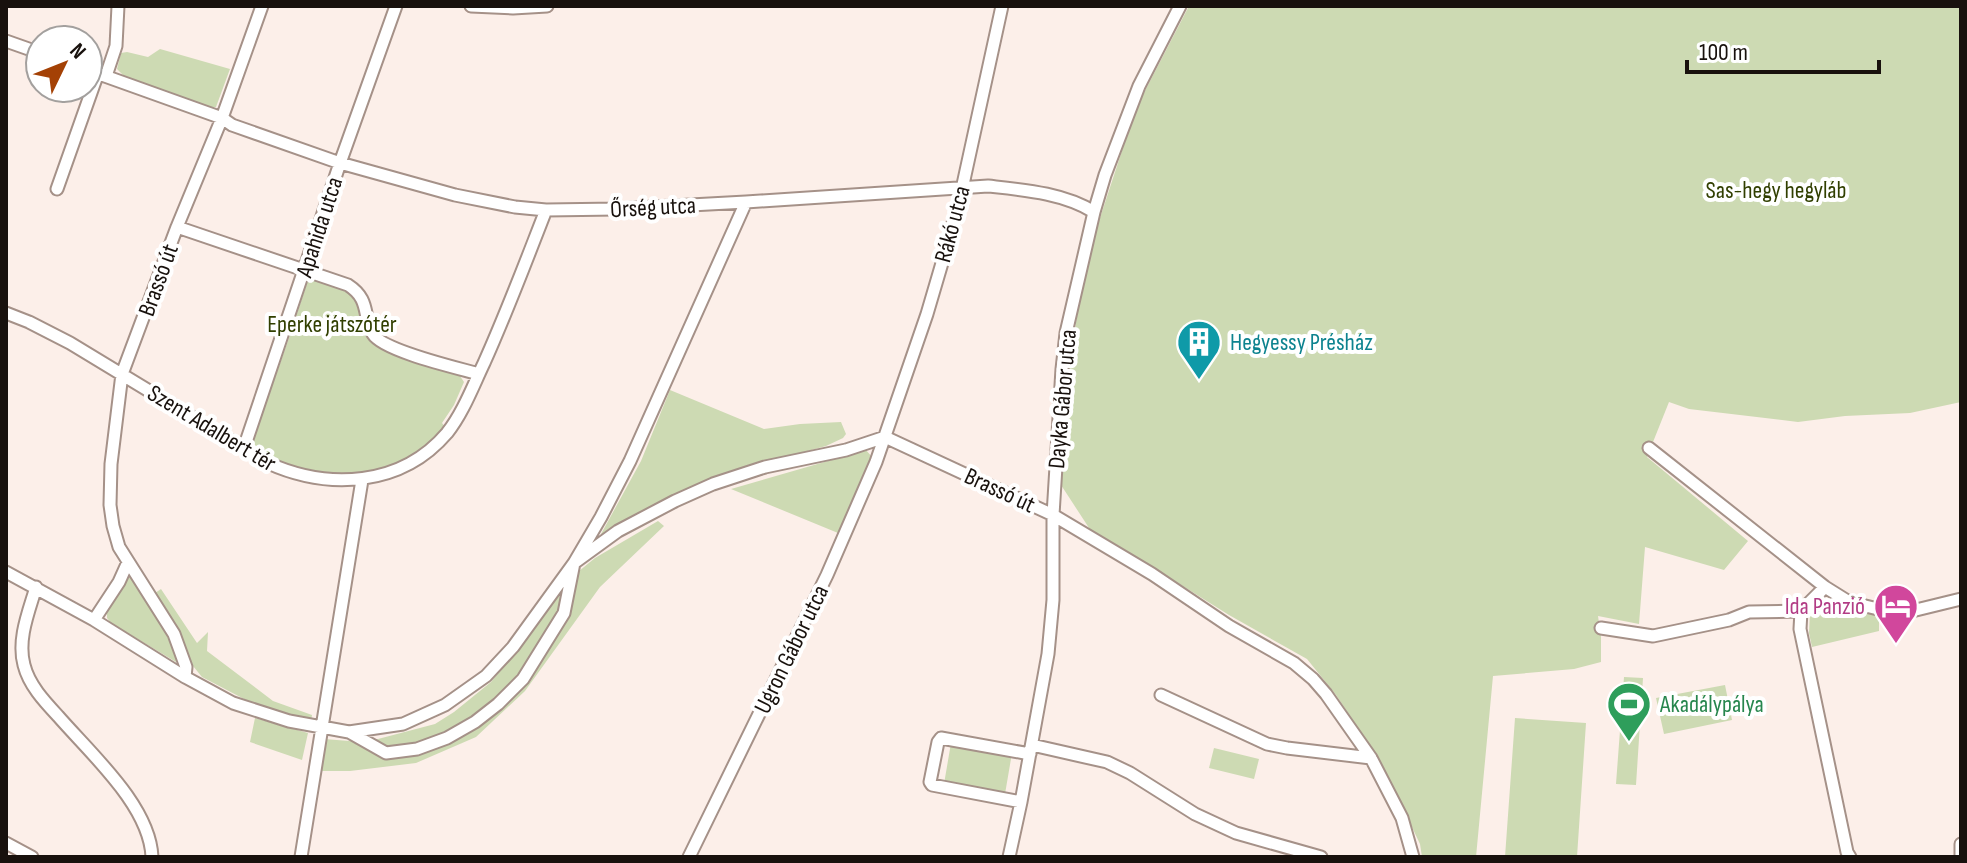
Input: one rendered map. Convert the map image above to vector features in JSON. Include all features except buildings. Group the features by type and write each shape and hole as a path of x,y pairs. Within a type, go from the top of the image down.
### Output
{"street":[{"path":"104,63 116,46 118,6"},
{"name":"Brassó út","path":"185,677 186,667 174,634 119,547 109,490 111,464 122,374 222,118 262,6"},
{"name":"Apahida utca","path":"244,448 396,6"},
{"path":"471,6 547,6"},
{"name":"Rákó utca","path":"885,437 927,314 962,189 1002,6"},
{"name":"Dayka Gábor utca","path":"1009,857 1051,628 1053,515 1066,333 1105,175 1139,86 1180,6"},
{"name":"Őrség utca","path":"104,76 340,163 470,199 515,207 617,209 988,186 1032,192 1094,212"},
{"path":"57,189 86,104"},
{"path":"6,572 94,620 219,697 264,714 349,732 403,724 445,705 499,664 574,563 630,461 746,202"},
{"name":"Szent Adalbert tér","path":"6,313 70,343 289,473 311,478 362,480 407,464 435,445 457,418 509,307 546,210"},
{"path":"177,227 348,285 360,294 371,331 378,341 479,374"},
{"path":"349,732 386,753 417,749 447,738 475,722 523,679 564,613 574,563 618,531 692,492 765,467 846,450 885,437"},
{"name":"Brassó út","path":"885,437 1053,515 1152,574 1229,626 1294,663 1326,694 1371,758 1402,818 1413,857"},
{"name":"Ugron Gábor utca","path":"689,857 827,575 885,437"},
{"path":"1649,448 1825,587 1849,602 1882,610 1916,610 1961,599"},
{"path":"301,857 362,480"},
{"path":"94,620 128,562"},
{"path":"36,587 22,647 24,665 31,682 135,806 149,834 152,857"},
{"path":"1601,628 1653,636 1729,620 1749,612 1801,611 1825,587"},
{"path":"1801,611 1801,635 1850,857"},
{"path":"1161,695 1267,744 1371,758"},
{"path":"1021,802 932,785 938,740 1031,749 1107,762 1195,814 1236,833 1321,857"},
{"path":"6,843 32,857"},
{"path":"1961,844 1961,857"}],"green space":[{"name":"Sas-hegy hegyláb","path":"1189,6 1961,6 1961,402 1910,413 1798,422 1689,409 1669,402 1647,457 1748,541 1724,570 1645,547 1639,624 1598,616 1601,662 1574,669 1493,676 1476,857 1422,857 1420,844 1382,764 1336,695 1307,659 1091,531 1061,485 1068,368 1098,224 1136,108"},
{"path":"160,49 230,69 216,107 210,108 127,79 117,69 121,53 148,57"},
{"name":"Eperke játszótér","path":"310,280 337,284 347,290 360,307 374,343 449,369 464,382 442,423 445,427 410,457 371,471 325,472 280,462 255,445 253,439"},
{"path":"670,390 764,429 841,422 846,434 826,446 727,473 690,488 602,536 641,461"},
{"path":"866,450 872,457 838,533 731,489"},
{"path":"658,521 664,526 600,587 525,691 476,737 416,763 350,771 319,771 324,739 362,742 378,739 435,724 454,712 491,682 573,576 595,558"},
{"path":"127,578 132,578 146,596 177,652 179,659 176,662 107,618"},
{"path":"161,589 197,643 208,632 207,651 273,701 312,715 311,722 263,709 202,677 193,666 185,645 155,593"},
{"path":"1824,603 1879,615 1879,631 1812,647 1810,613"},
{"name":"Akadálypálya","path":"1624,677 1643,678 1636,785 1616,784"},
{"path":"1725,685 1732,720 1664,734 1656,698"},
{"path":"255,718 308,733 302,760 250,742"},
{"path":"1515,718 1586,723 1577,857 1505,857"},
{"path":"951,743 1012,753 1005,794 944,784"},
{"path":"1214,748 1259,759 1254,779 1209,768"}],"place":[{"name":"Hegyessy Présház","path":"1199,381"},
{"name":"Ida Panzió","path":"1896,645"},
{"name":"Akadálypálya","path":"1629,743"}]}
